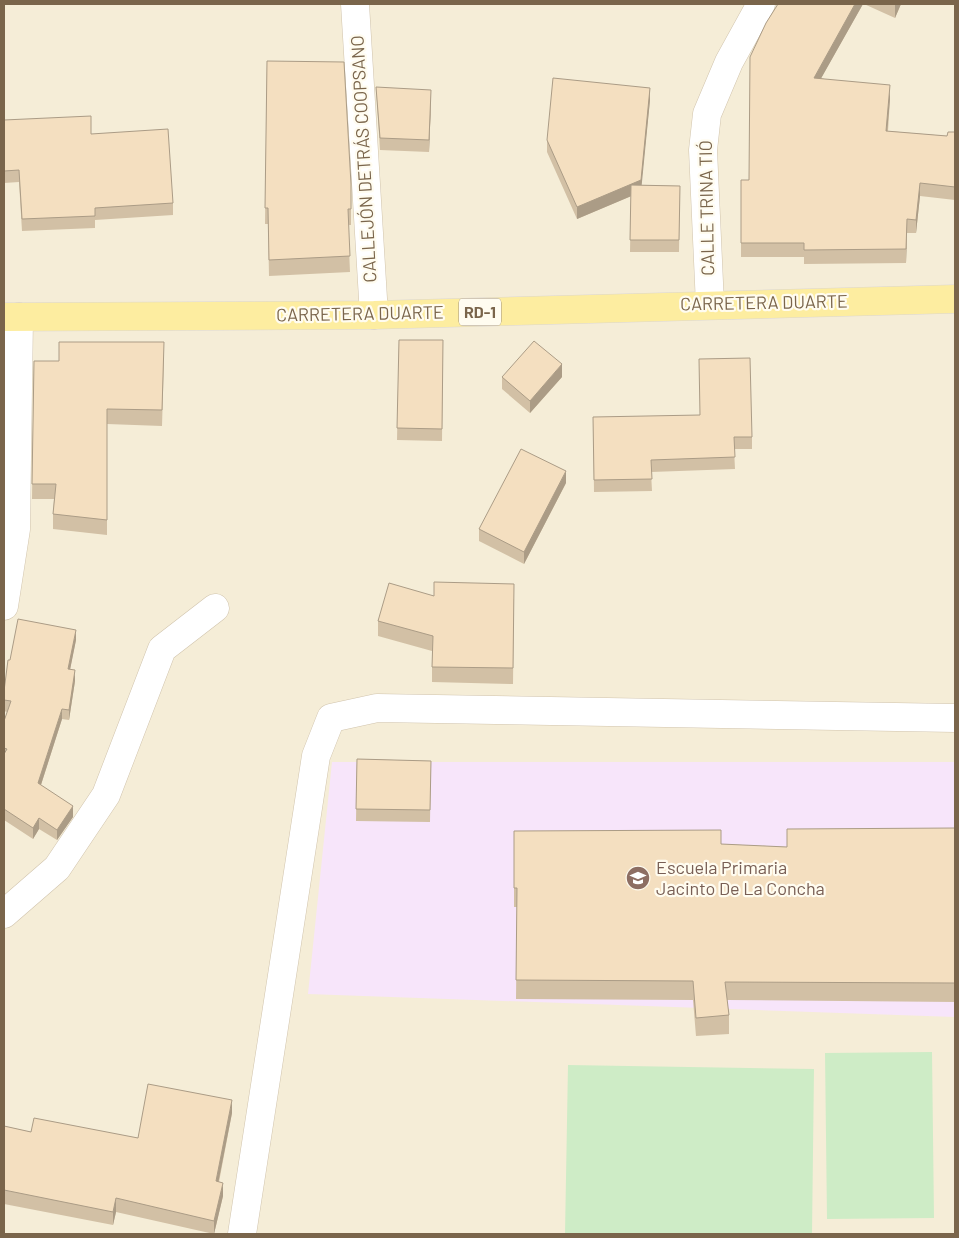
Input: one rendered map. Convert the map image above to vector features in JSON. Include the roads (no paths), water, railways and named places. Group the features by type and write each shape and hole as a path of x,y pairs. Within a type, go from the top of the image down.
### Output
{"main road":[{"name":"CARRETERA DUARTE","path":"11,317 374,315 955,299"}],"street":[{"name":"CALLEJÓN DETRÁS COOPSANO","path":"355,4 374,315"},
{"name":"CALLE TRINA TIÓ","path":"710,305 703,150 707,114 729,62 761,4"},
{"path":"4,606 16,529 11,317"},
{"path":"4,914 57,868 106,795 162,649 215,608"},
{"path":"242,1234 316,756 331,718 377,708 955,718"}],"place":[{"name":"Escuela Primaria Jacinto De La Concha","path":"638,878"}]}
